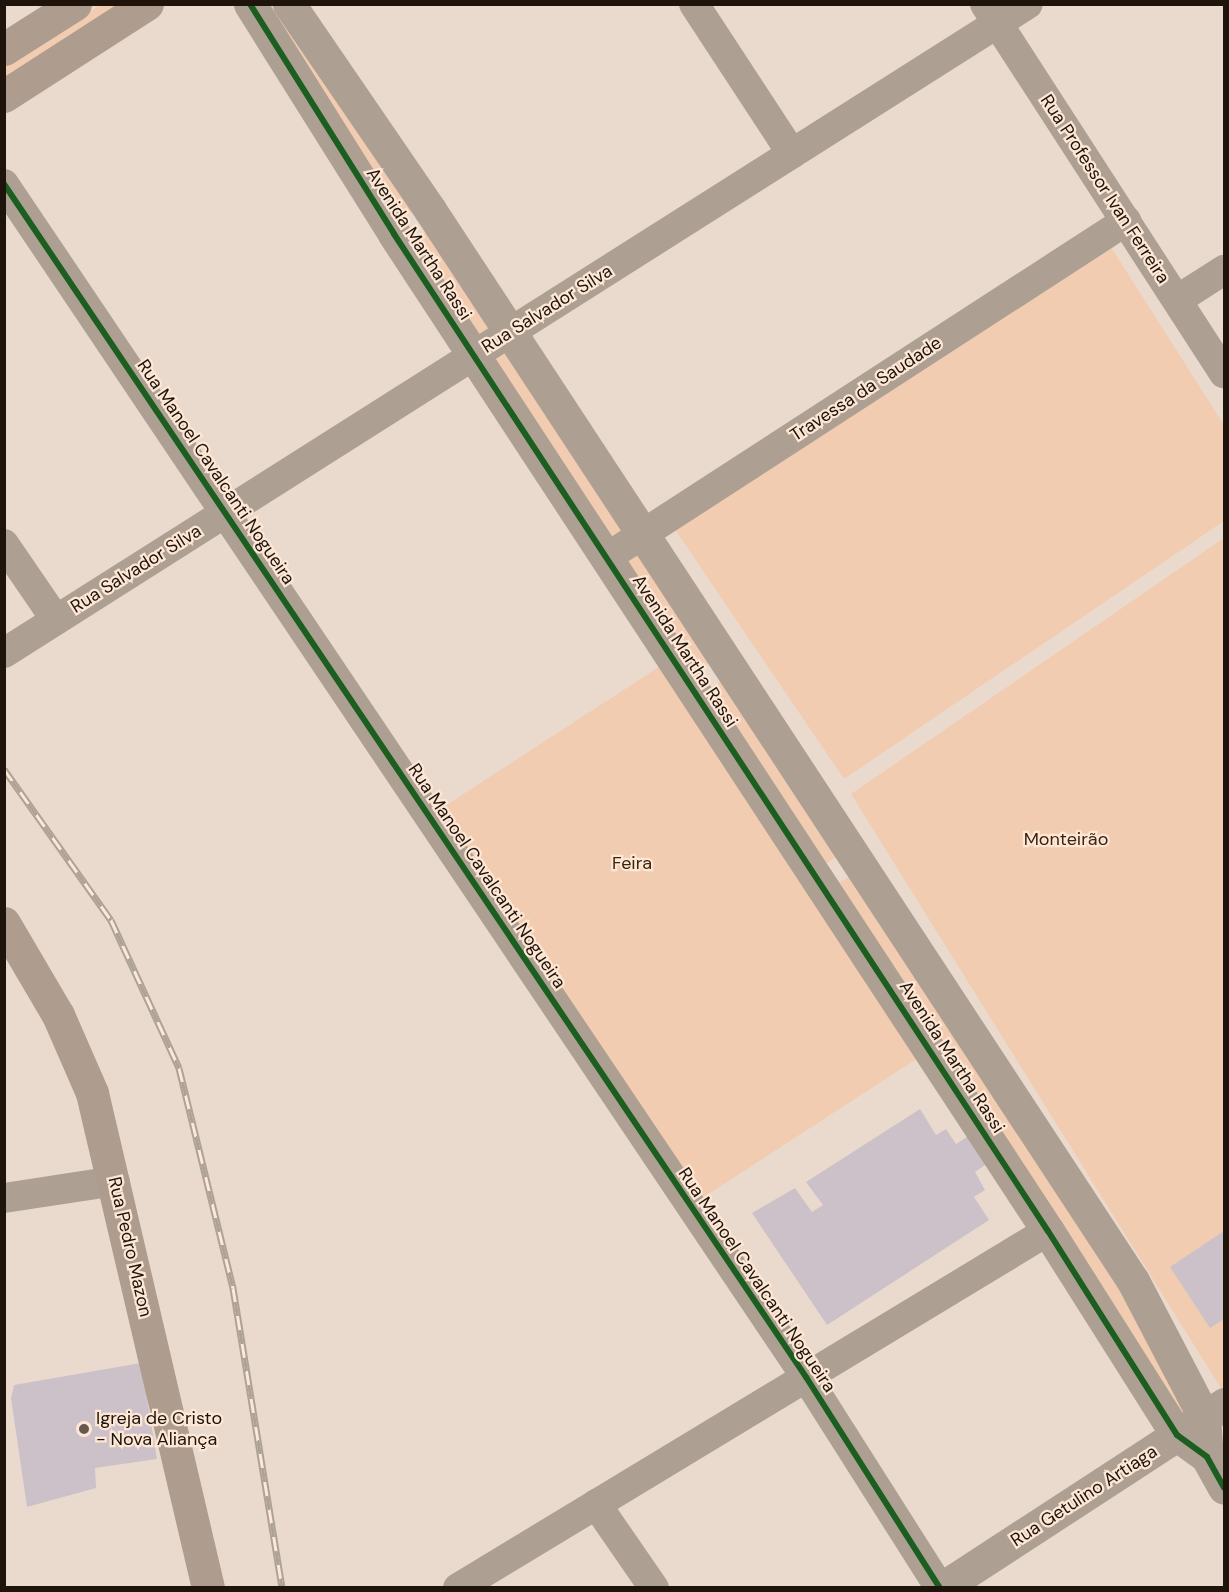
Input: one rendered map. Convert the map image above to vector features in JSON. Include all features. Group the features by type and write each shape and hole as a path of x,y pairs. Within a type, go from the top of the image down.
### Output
{"main road":[{"path":"4,49 75,4"},
{"path":"4,96 147,4"},
{"name":"Rua Pedro Mazon","path":"4,923 58,1015 92,1093 115,1181 208,1587"}],"street":[{"name":"Avenida Martha Rassi","path":"250,4 394,234 1048,1231 1177,1435"},
{"name":"Avenida Martha Rassi","path":"289,4 511,332 1134,1281 1214,1410"},
{"path":"694,4 792,154"},
{"name":"Rua Salvador Silva","path":"4,653 792,154 992,14 1028,4"},
{"name":"Rua Professor Ivan Ferreira","path":"992,14 1224,374"},
{"name":"Rua Manoel Cavalcanti Nogueira","path":"4,184 806,1377 941,1587"},
{"path":"394,234 430,210"},
{"name":"Travessa da Saudade","path":"606,558 1126,220"},
{"path":"1177,300 1224,270"},
{"path":"4,544 56,620"},
{"path":"693,691 731,667"},
{"path":"818,881 855,856"},
{"path":"4,1198 115,1181"},
{"path":"458,1587 1048,1231"},
{"path":"1207,1457 1214,1410"},
{"name":"Rua Getulino Artiaga","path":"941,1587 1214,1410"},
{"path":"1177,1435 1207,1457 1224,1488"},
{"path":"596,1504 654,1587"}],"green space":[{"path":"100,5 133,5 4,88 4,65"},
{"path":"258,5 280,5 418,209 397,220"},
{"path":"430,230 496,331 479,342 413,241"},
{"path":"1109,244 1224,425 1224,521 844,779 674,528"},
{"path":"507,352 626,535 610,545 491,362"},
{"name":"Monteirão","path":"1224,538 1224,1389 1222,1390 851,794"},
{"path":"637,551 713,660 695,673 619,564"},
{"name":"Feira","path":"662,665 917,1058 693,1204 437,811"},
{"path":"726,678 843,852 821,867 704,693"},
{"path":"856,872 964,1032 1191,1408 1179,1420 829,889"}],"building":[{"path":"920,1109 936,1135 946,1129 956,1144 970,1135 988,1163 975,1172 985,1190 974,1197 989,1220 827,1325 752,1213 795,1188 812,1212 823,1205 806,1182"},
{"path":"1224,1231 1224,1319 1210,1328 1170,1267"},
{"name":"Igreja de Cristo - Nova Aliança","path":"141,1363 157,1459 95,1468 96,1488 27,1507 11,1398 14,1385"}],"railway":[{"path":"4,769 111,920 179,1068 233,1288 282,1588"}],"cycle path":[{"path":"250,4 394,234 1048,1231 1177,1435 1207,1457 1224,1488"},
{"path":"4,184 806,1377 940,1588"}],"place":[{"name":"Igreja de Cristo - Nova Aliança","path":"84,1429"}]}
